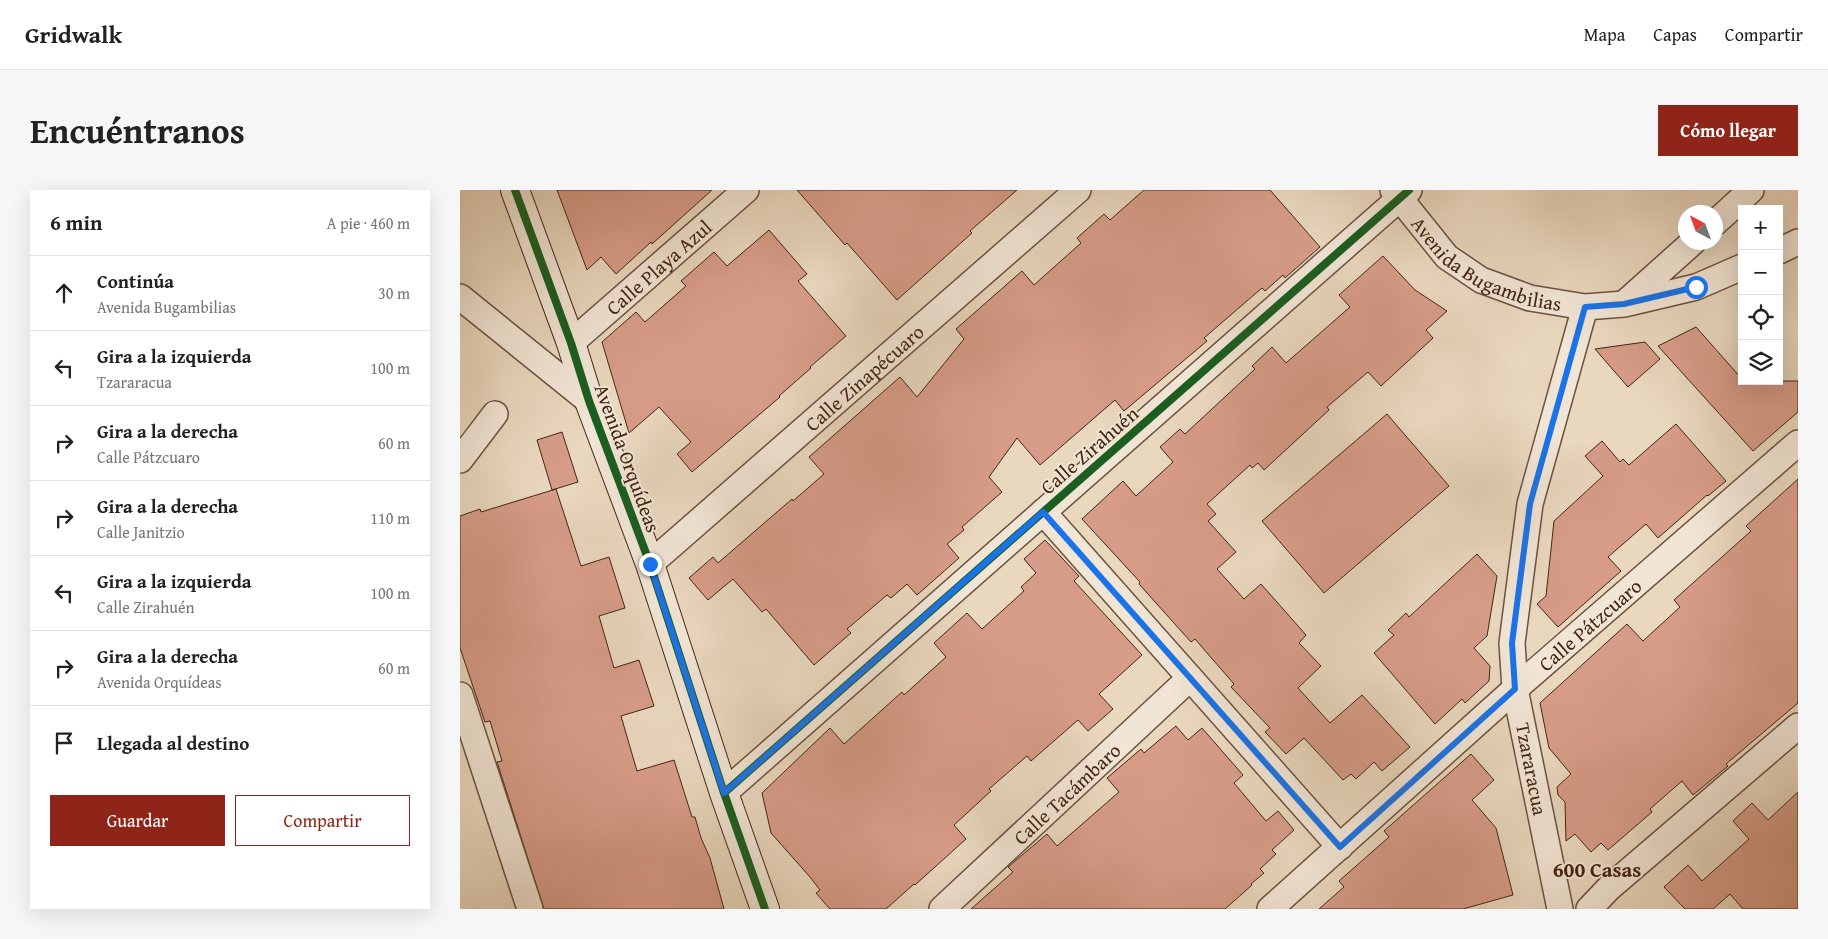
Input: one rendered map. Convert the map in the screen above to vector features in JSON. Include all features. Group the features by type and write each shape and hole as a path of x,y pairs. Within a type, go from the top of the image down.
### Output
{"street":[{"name":"Avenida Orquídeas","path":"515,190 571,342 589,401 650,564 724,793 765,909"},
{"name":"Calle Playa Azul","path":"571,342 746,190"},
{"name":"Calle Zinapécuaro","path":"650,564 1078,190"},
{"path":"1723,216 1751,190"},
{"name":"Avenida Bugambilias","path":"1400,193 1447,257 1480,280 1530,298 1585,307 1624,304 1696,287 1738,269"},
{"name":"Calle Zirahuén","path":"724,793 1043,512 1400,193"},
{"path":"1783,248 1798,242"},
{"path":"1624,304 1684,250"},
{"path":"460,297 589,401"},
{"name":"Tzararacua","path":"1560,909 1515,689 1512,643 1530,504 1585,307"},
{"path":"460,460 495,414"},
{"name":"Calle Pátzcuaro","path":"1270,909 1515,689 1798,443"},
{"path":"1043,512 1340,847"},
{"name":"Calle Tacámbaro","path":"942,909 1190,678"},
{"path":"460,695 530,909"},
{"path":"1589,909 1609,888 1798,726"}],"building":[{"path":"557,190 712,190 616,274 601,257 587,270"},
{"path":"797,190 1017,190 970,231 972,233 897,300"},
{"path":"1144,190 1270,190 1320,247 1285,278 1283,275 1265,291 1262,288 1204,338 1207,341 1124,411 1115,400 1040,465 1017,438 989,477 1002,492 962,527 964,530 947,544 959,558 917,595 907,584 891,598 887,595 847,629 851,633 814,665 766,609 762,612 733,579 708,600 689,578 713,557 718,563 824,474 809,457 900,377 917,397 964,339 956,329 1022,271 1034,285 1081,243 1077,238 1104,214 1110,220"},
{"path":"769,230 807,274 798,281 846,336 810,367 780,397 692,472 677,454 691,442 659,407 629,433 602,342 636,312 645,322 686,286 681,281 714,252 727,266"},
{"path":"1383,256 1415,290 1447,311 1426,330 1433,338 1381,386 1368,372 1327,407 1329,410 1264,470 1258,463 1252,468 1250,465 1207,504 1216,514 1208,521 1236,552 1217,569 1244,599 1261,584 1306,635 1299,643 1321,666 1298,688 1330,723 1362,695 1410,747 1382,771 1374,762 1356,779 1351,774 1343,780 1304,738 1286,754 1265,732 1270,728 1231,687 1234,684 1195,639 1191,642 1139,584 1140,582 1082,519 1123,481 1136,496 1173,462 1160,447 1180,429 1185,434 1255,369 1252,366 1272,347 1286,363 1350,307 1339,295"},
{"path":"1696,327 1738,374 1738,385 1783,385 1783,381 1798,381 1798,412 1753,451 1658,346"},
{"path":"1645,342 1660,359 1628,387 1595,349"},
{"path":"1387,414 1449,486 1324,593 1262,521"},
{"path":"1676,424 1726,481 1658,538 1646,524 1608,557 1621,571 1558,627 1537,604 1546,596 1554,521 1603,476 1585,456 1602,441 1620,462 1623,459 1629,465"},
{"path":"562,432 578,482 552,490 537,440"},
{"path":"1798,479 1798,703 1726,764 1728,766 1693,795 1682,781 1650,809 1652,812 1608,850 1601,843 1591,852 1575,834 1566,841 1565,802 1558,795 1557,787 1571,774 1549,748 1540,703 1627,624 1643,641 1680,607 1674,600 1751,531 1746,526"},
{"path":"556,489 581,566 609,557 625,608 599,616 614,668 639,660 654,706 621,716 637,771 674,760 692,817 695,817 701,838 710,858 724,909 544,909 497,762 502,761 490,721 485,722 460,648 460,516 480,509 481,512"},
{"path":"1045,540 1079,576 1074,581 1142,655 1099,694 1113,709 1088,731 1078,720 1031,761 1027,756 989,789 991,791 954,825 966,839 886,909 830,909 816,893 820,890 810,877 771,833 762,793 830,728 844,744 902,692 904,695 946,657 934,643 967,613 982,629 1024,591 1021,587 1036,573 1024,559"},
{"path":"1477,554 1497,576 1487,636 1474,648 1490,666 1489,681 1465,703 1462,699 1435,724 1374,653 1394,635 1388,630 1406,613 1409,617"},
{"path":"1176,726 1188,740 1202,728 1243,775 1234,783 1266,821 1278,811 1294,830 1272,850 1276,854 1260,869 1264,873 1252,885 1225,909 971,909 1013,872 1008,867 1047,834 1057,846 1119,792 1107,778 1141,749 1144,753"},
{"path":"1471,754 1494,780 1472,800 1496,828 1513,895 1463,909 1319,909 1344,887 1339,881 1389,837 1384,831"},
{"path":"1798,792 1798,909 1743,909 1730,894 1713,909 1685,909 1664,887 1688,865 1702,881 1749,839 1733,821 1752,803 1768,820"}],"cycle path":[{"path":"515,190 571,343 589,401 650,564 724,793 765,909"},
{"path":"724,793 1409,190"}],"district":[{"name":"600 Casas","path":"1597,869"}],"route":[{"path":"650,564 724,793 1043,512 1340,847 1515,689 1512,643 1530,504 1585,307 1624,304 1696,287"}]}
